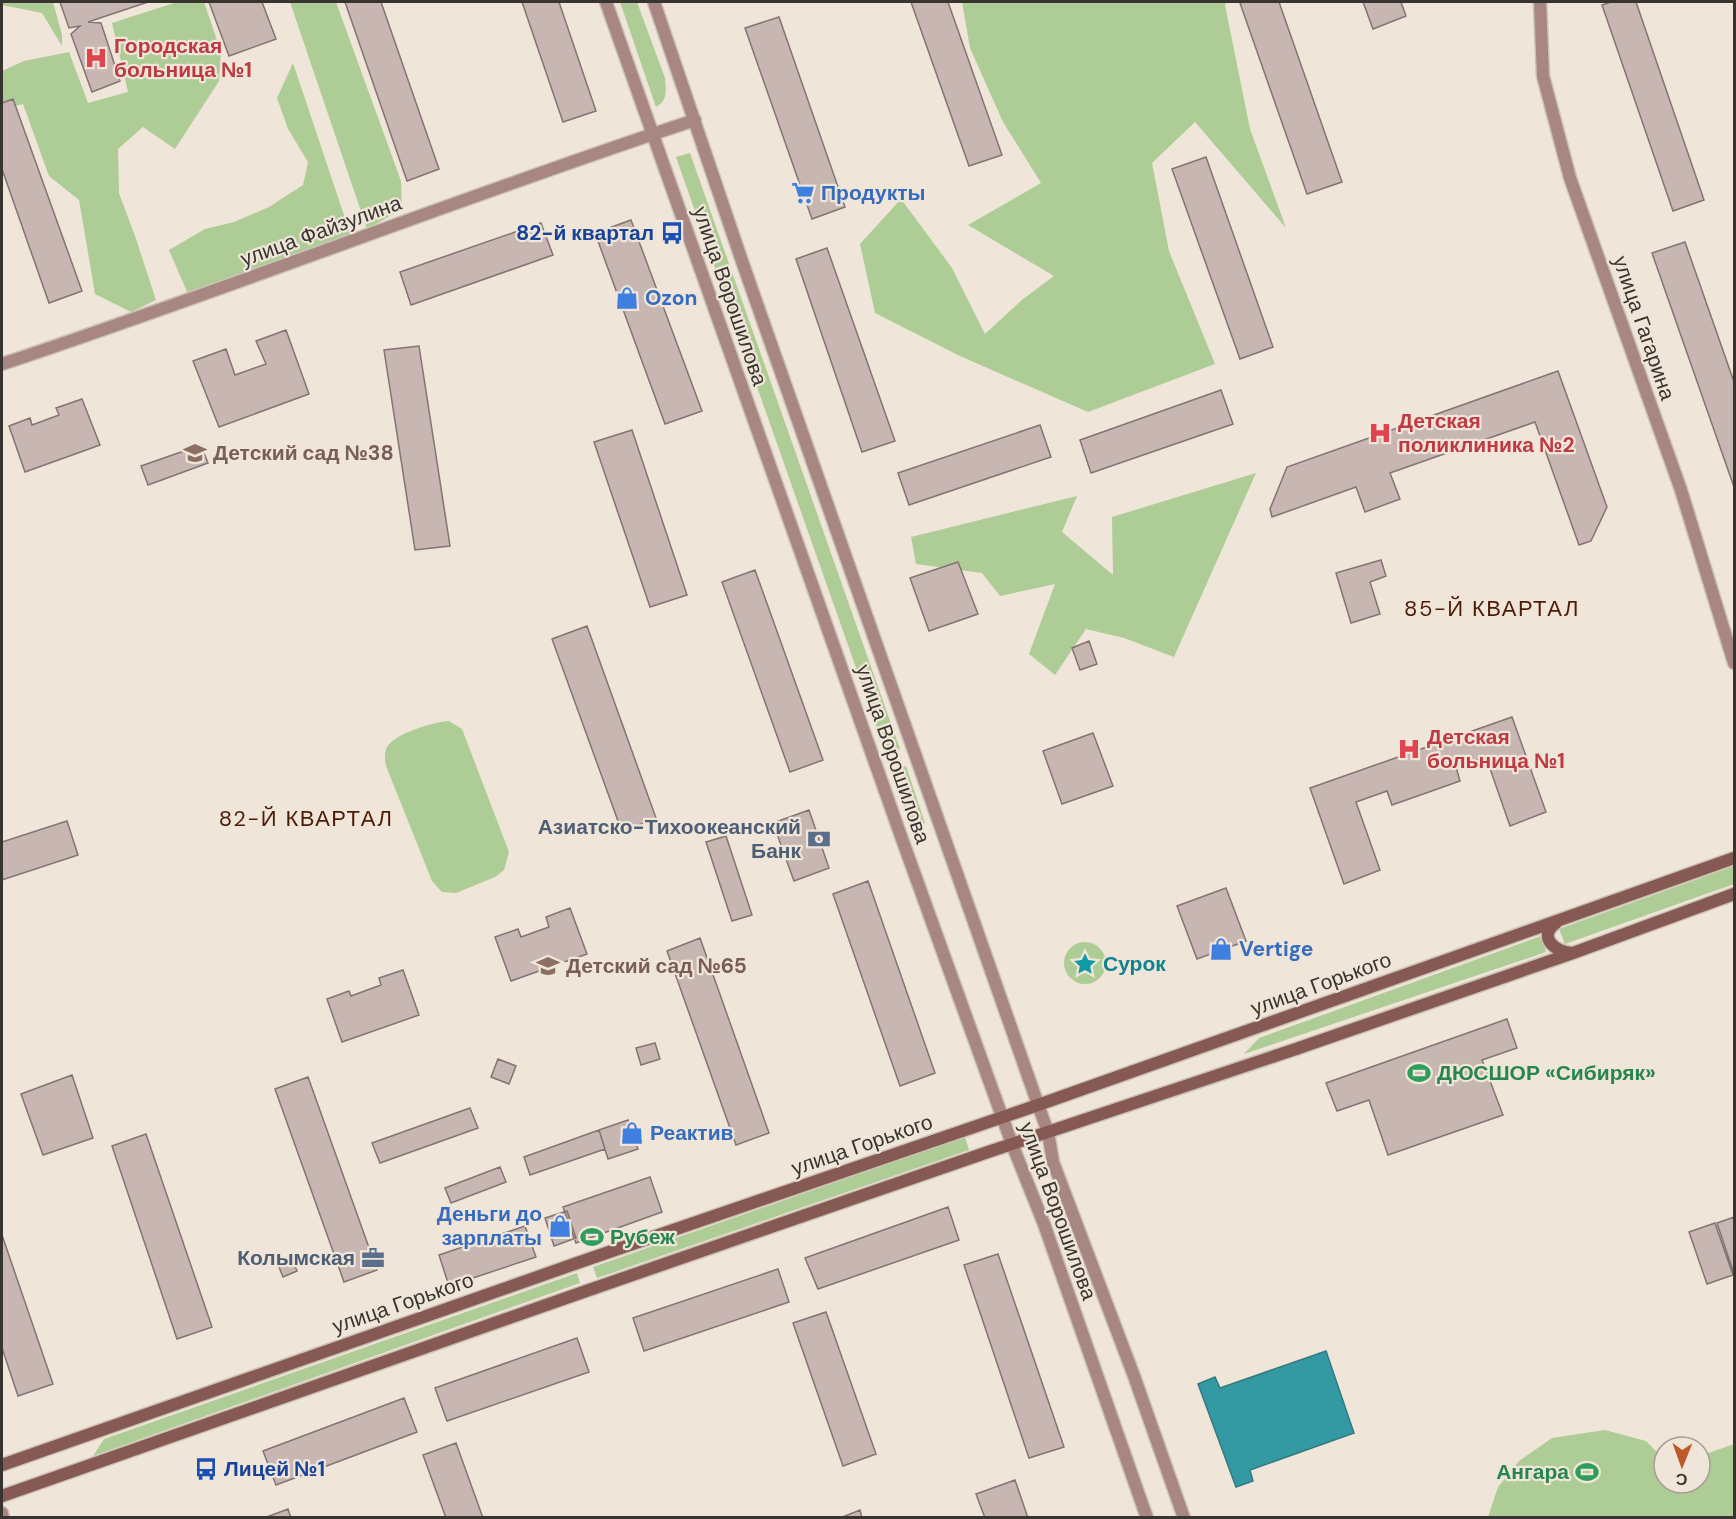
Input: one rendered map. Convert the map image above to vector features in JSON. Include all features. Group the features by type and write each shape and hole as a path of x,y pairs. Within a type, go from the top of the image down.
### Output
{"main road":[{"name":"улица Горького","path":"2,1465 595,1257 1038,1105 1734,858"},
{"path":"2,1496 589,1290 1573,953 1734,894"},
{"path":"1563,920 1551,927 1548,937 1558,950 1573,953"}],"street":[{"name":"улица Ворошилова","path":"606,2 902,839 1012,1144 1044,1224 1147,1518"},
{"name":"улица Ворошилова","path":"654,2 743,264 1048,1132 1053,1162 1134,1376 1184,1518"},
{"name":"улица Гагарина","path":"1540,2 1543,76 1570,178 1681,490 1734,663"},
{"name":"улица Файзулина","path":"2,364 695,120"},
{"path":"2,1513 3,1518"}],"green space":[{"path":"2,2 53,2 62,35 62,46 42,13 2,5"},
{"path":"177,2 204,2 221,52 219,81 175,149 143,127 118,149 119,193 156,300 131,312 95,294 79,200 49,176 23,104 2,109 2,71 24,61 69,52 88,103 128,92 112,23"},
{"path":"290,2 336,2 401,181 402,209 367,229"},
{"path":"620,2 637,2 665,78 664,98 656,107"},
{"path":"962,2 1226,2 1250,129 1286,228 1195,122 1152,163 1169,251 1215,364 1088,412 960,356 875,313 860,244 901,199 952,268 985,334 1023,299 1054,276 968,225 1041,183 1003,122 970,48"},
{"path":"293,63 351,236 188,294 169,250 205,229 234,222 269,207 303,185 308,162 288,129 277,98"},
{"path":"690,153 900,749 886,753 676,157"},
{"path":"1256,473 1174,657 1124,638 1086,629 1055,675 1029,654 1055,584 1000,596 982,573 916,564 911,537 1077,496 1062,532 1113,575 1112,517"},
{"path":"449,721 462,729 509,852 504,870 495,877 456,893 442,892 432,881 385,759 387,747 398,737 425,726"},
{"path":"906,766 925,823 911,828 892,771"},
{"path":"1734,866 1734,884 1565,944 1559,929"},
{"path":"1541,936 1546,952 1244,1054 1259,1038"},
{"path":"1085,942 1093,943 1100,948 1105,955 1105,971 1100,978 1093,983 1085,984 1077,983 1070,978 1065,971 1064,963 1065,955 1070,948 1077,943"},
{"path":"965,1137 969,1150 597,1278 593,1267"},
{"path":"577,1273 580,1283 93,1456 104,1439"},
{"name":"Ангара","path":"1605,1430 1646,1441 1652,1447 1652,1495 1712,1495 1712,1452 1734,1444 1734,1517 1488,1517 1498,1487 1519,1461 1552,1438"}],"water":[{"path":"1326,1351 1354,1433 1250,1470 1253,1481 1236,1487 1198,1384 1215,1377 1220,1388"}],"building":[{"name":"Городская больница №1","path":"60,2 148,2 88,22 101,23 120,81 92,92 71,34 80,26 69,28"},
{"name":"Городская больница №1","path":"209,2 262,2 276,39 229,56"},
{"path":"345,2 381,2 439,169 407,181"},
{"path":"522,2 559,2 596,111 563,122"},
{"path":"911,2 948,2 1002,155 969,166"},
{"path":"1279,2 1342,182 1307,194 1240,3"},
{"path":"1363,2 1401,2 1406,16 1373,29"},
{"path":"1611,2 1636,2 1704,200 1673,211 1602,5"},
{"path":"779,17 845,207 812,219 745,28"},
{"path":"13,99 82,291 49,303 2,169 2,103"},
{"path":"1206,157 1273,347 1240,359 1172,169"},
{"path":"631,220 702,411 665,424 595,233"},
{"path":"541,223 553,255 411,305 400,272"},
{"path":"1685,242 1734,382 1734,487 1652,253"},
{"path":"827,248 895,441 862,452 796,259"},
{"path":"286,330 309,394 219,427 193,361 226,349 235,375 266,364 256,341"},
{"path":"419,346 450,546 415,550 384,350"},
{"path":"1558,371 1607,507 1591,541 1579,545 1535,422 1390,473 1400,499 1365,512 1356,487 1272,517 1270,509 1287,467"},
{"path":"1221,390 1233,424 1091,473 1080,440"},
{"path":"82,399 100,445 25,472 9,426 30,418 32,425 59,415 56,408"},
{"path":"1040,425 1051,457 909,505 898,473"},
{"path":"632,430 687,595 650,607 594,442"},
{"path":"201,445 208,463 148,485 141,466"},
{"path":"1381,560 1386,576 1370,582 1380,614 1351,623 1336,573"},
{"path":"958,562 978,614 929,631 910,578"},
{"path":"755,570 823,760 790,772 722,582"},
{"path":"587,626 656,818 622,832 552,639"},
{"path":"1089,641 1097,664 1080,670 1072,648"},
{"path":"1512,717 1546,812 1510,826 1486,757 1456,767 1460,781 1392,805 1387,791 1356,802 1380,870 1344,884 1310,788"},
{"path":"1093,733 1113,786 1062,804 1043,751"},
{"path":"809,810 829,868 794,881 773,823"},
{"path":"67,821 78,855 2,880 2,842"},
{"path":"726,836 752,915 732,921 706,842"},
{"path":"868,881 935,1073 900,1086 833,894"},
{"path":"1226,888 1246,941 1197,959 1177,906"},
{"path":"570,908 587,954 511,981 495,937 518,929 521,937 549,927 546,917"},
{"path":"700,938 769,1133 736,1145 667,951"},
{"path":"403,970 419,1015 342,1042 327,999 349,991 351,996 381,985 379,978"},
{"path":"1507,1019 1517,1048 1482,1060 1503,1115 1388,1155 1369,1100 1337,1111 1326,1083"},
{"path":"655,1043 660,1059 641,1065 636,1048"},
{"path":"498,1059 516,1066 509,1084 491,1077"},
{"path":"72,1075 93,1138 43,1155 21,1094"},
{"path":"308,1077 377,1270 344,1282 275,1089"},
{"path":"470,1108 478,1128 380,1163 372,1143"},
{"path":"628,1120 638,1149 608,1159 599,1130"},
{"path":"599,1130 605,1149 530,1175 524,1157"},
{"path":"146,1134 212,1327 177,1339 112,1146"},
{"path":"500,1167 506,1182 451,1203 445,1188"},
{"path":"650,1177 662,1212 576,1243 563,1207"},
{"path":"948,1207 959,1240 818,1289 805,1258"},
{"path":"567,1211 576,1238 554,1246 545,1218"},
{"path":"1734,1217 1734,1274 1717,1223"},
{"path":"1715,1223 1733,1275 1707,1284 1689,1232"},
{"path":"525,1226 536,1257 449,1286 439,1255"},
{"path":"2,1235 53,1384 18,1396 2,1348"},
{"path":"998,1254 1064,1447 1029,1458 964,1265"},
{"path":"291,1257 297,1271 283,1277 277,1262"},
{"path":"778,1269 789,1302 644,1351 633,1318"},
{"path":"826,1312 876,1454 843,1466 793,1323"},
{"path":"577,1338 589,1372 447,1421 435,1388"},
{"path":"404,1398 417,1432 276,1485 263,1451"},
{"path":"456,1443 483,1518 446,1518 423,1455"},
{"path":"1015,1480 1028,1518 985,1518 976,1494"},
{"path":"288,1509 291,1518 264,1518"},
{"path":"860,1510 862,1518 840,1518"}],"place":[{"name":"Городская больница №1","path":"96,58"},
{"name":"Продукты","path":"803,193"},
{"name":"82-й квартал","path":"672,233"},
{"name":"Ozon","path":"627,298"},
{"name":"Детская поликлиника №2","path":"1380,433"},
{"name":"Детский сад №38","path":"195,453"},
{"name":"Детская больница №1","path":"1409,749"},
{"name":"Азиатско-Тихоокеанский Банк","path":"819,839"},
{"name":"Vertige","path":"1221,949"},
{"name":"Сурок","path":"1085,964"},
{"name":"Детский сад №65","path":"548,966"},
{"name":"ДЮСШОР «Сибиряк»","path":"1419,1073"},
{"name":"Реактив","path":"632,1133"},
{"name":"Деньги до зарплаты","path":"560,1226"},
{"name":"Рубеж","path":"592,1237"},
{"name":"Колымская","path":"373,1258"},
{"name":"Лицей №1","path":"206,1469"},
{"name":"Ангара","path":"1587,1472"}],"district":[{"name":"85-Й КВАРТАЛ","path":"1492,608"},
{"name":"82-Й КВАРТАЛ","path":"306,818"}]}
